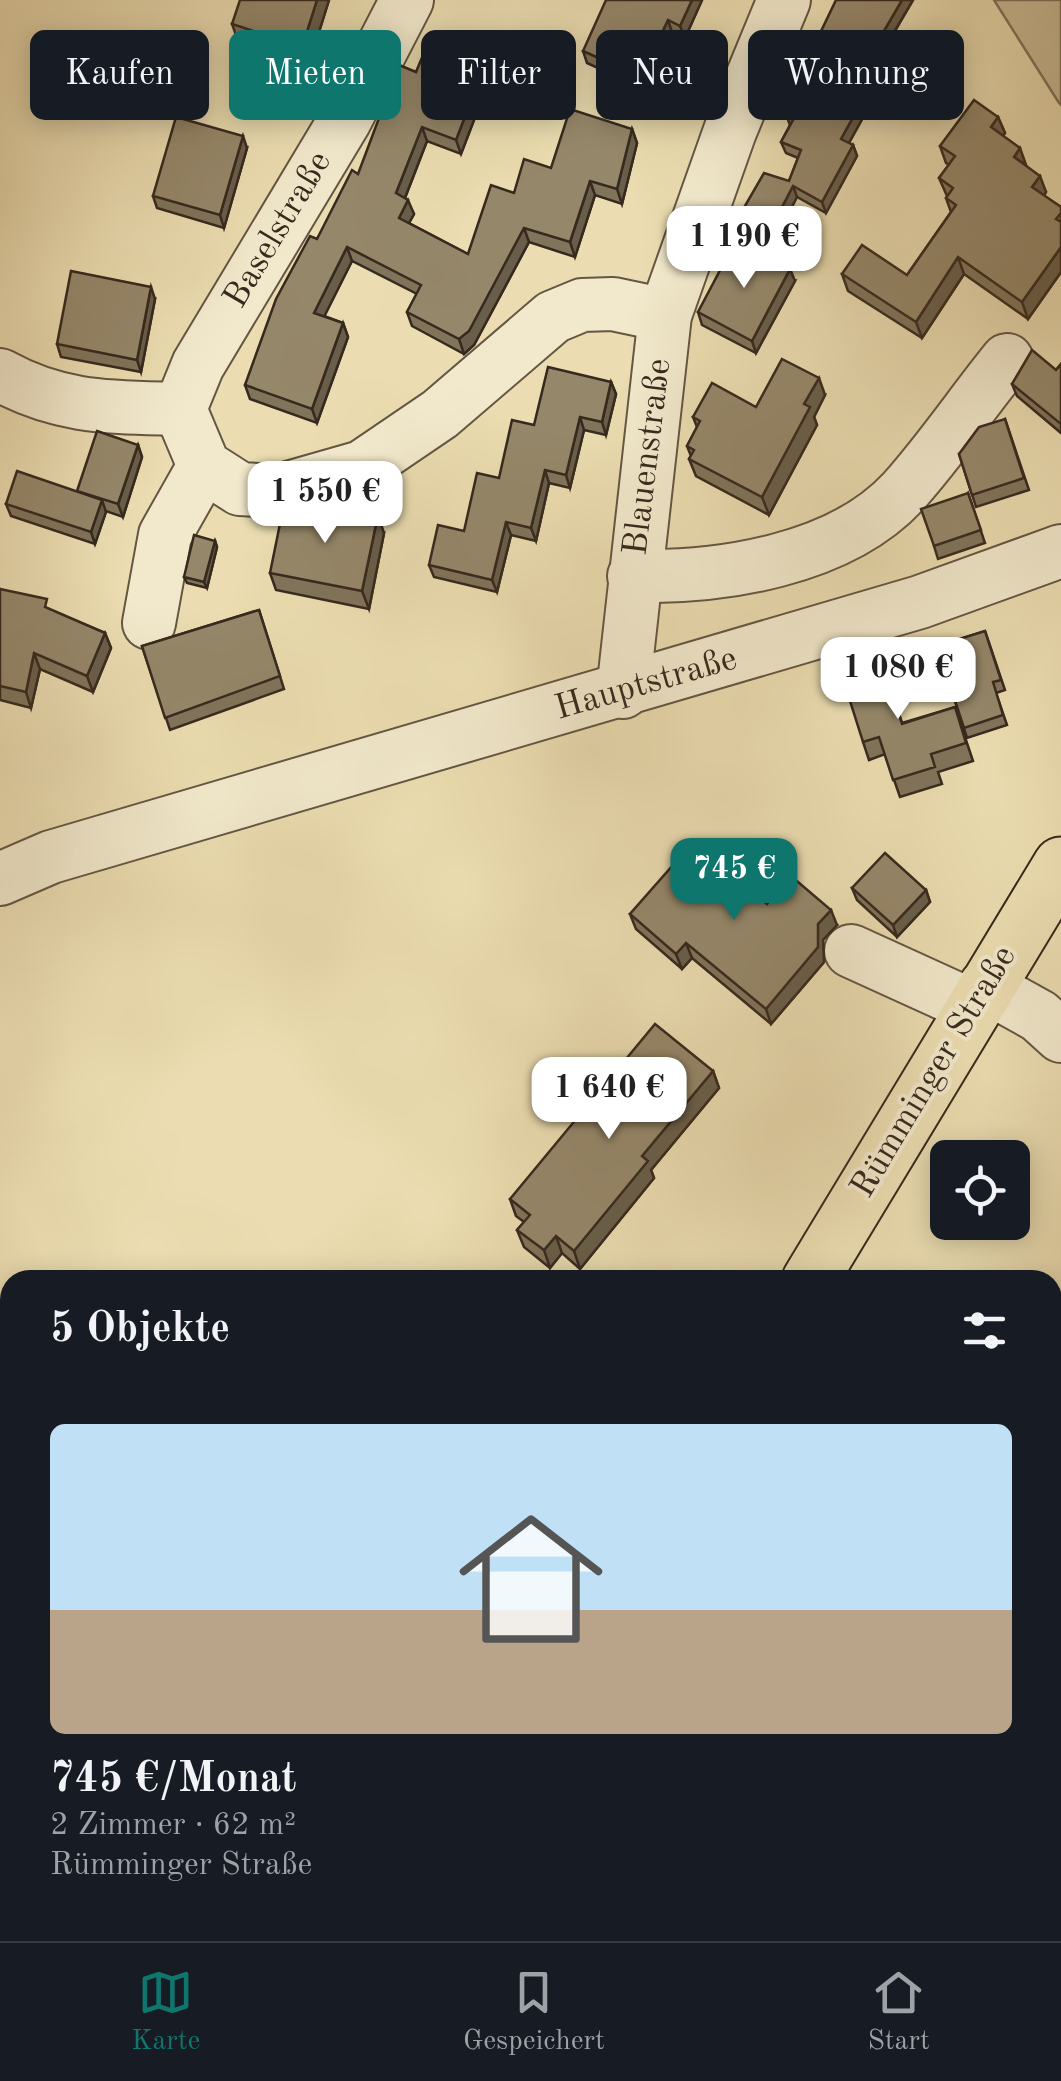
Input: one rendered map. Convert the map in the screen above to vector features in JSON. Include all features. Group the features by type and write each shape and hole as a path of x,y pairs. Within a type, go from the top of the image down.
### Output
{"main road":[{"name":"Rümminger Straße","path":"816,1270 1061,866"}],"street":[{"name":"Baselstraße","path":"180,408 198,365 345,120 407,0"},
{"name":"Blauenstraße","path":"623,692 665,315 730,130 784,0"},
{"path":"0,375 26,390 77,406 180,408 204,466 240,488 278,491 362,467 440,414 554,317 582,305 613,304 665,315"},
{"name":"Blauenstraße","path":"634,576 692,578 755,567 839,537 901,494 1007,360"},
{"path":"149,623 165,535 204,466"},
{"name":"Hauptstraße","path":"0,879 51,857 920,602 1061,551"},
{"path":"851,951 1039,1016 1061,1036"}],"shaded area":[{"path":"994,0 1061,0 1061,105 1059,103"}],"building":[{"path":"240,0 317,0 307,30 250,30 232,24"},
{"path":"606,0 692,0 680,26 668,20 663,30 596,30 596,57 583,51"},
{"path":"836,0 902,0 884,30 822,30"},
{"path":"421,60 421,120 464,120 456,140 422,127 396,193 408,200 399,218 468,254 491,185 514,193 524,159 551,168 566,120 576,120 576,111 632,129 617,189 590,181 570,242 524,228 469,331 459,339 407,312 421,285 347,247 314,313 343,323 312,409 245,385 276,299 310,236 317,239 352,170 358,174 378,120 401,120 401,66 416,72"},
{"path":"974,100 998,117 991,127 1020,148 1014,157 1040,176 1032,187 1061,207 1056,219 1061,222 1061,247 1022,302 958,257 916,322 842,274 862,245 907,275 956,205 946,198 953,188 939,178 955,156 940,146 959,120 964,120"},
{"path":"175,120 243,136 220,215 153,196"},
{"path":"793,120 852,120 841,139 853,145 822,202 793,186 768,234 738,218 764,173 789,181 801,150 781,142"},
{"path":"736,240 790,269 752,341 698,312"},
{"path":"71,271 151,287 137,360 57,344"},
{"path":"1032,350 1056,370 1061,364 1061,424 1012,384"},
{"path":"782,359 819,378 804,404 810,407 762,497 689,459 694,450 687,446 700,421 693,417 712,383 756,407"},
{"path":"548,367 611,382 602,422 580,417 566,475 545,470 531,528 506,522 492,580 429,565 438,525 464,531 477,473 499,478 512,420 534,425"},
{"path":"1005,419 1024,478 972,495 959,454 979,427"},
{"path":"97,431 138,445 118,504 77,491"},
{"path":"17,471 102,500 91,532 6,504"},
{"path":"968,493 981,530 934,546 921,509"},
{"path":"315,503 378,515 362,591 270,573 283,509 313,515"},
{"path":"194,535 215,541 204,582 184,577"},
{"path":"0,589 47,599 45,607 105,633 87,676 34,653 26,692 0,686"},
{"path":"259,610 280,676 165,718 142,646"},
{"path":"985,631 1001,680 993,682 1003,715 964,728 937,646"},
{"path":"880,655 902,724 955,707 966,743 931,754 935,767 893,780 879,737 863,742 844,682 859,661"},
{"path":"695,840 767,904 791,876 831,910 818,924 818,947 766,1009 686,943 676,954 630,914"},
{"path":"885,853 926,890 893,925 852,888"},
{"path":"655,1024 713,1071 642,1156 648,1161 574,1251 556,1236 544,1250 517,1230 530,1215 510,1199"}]}
